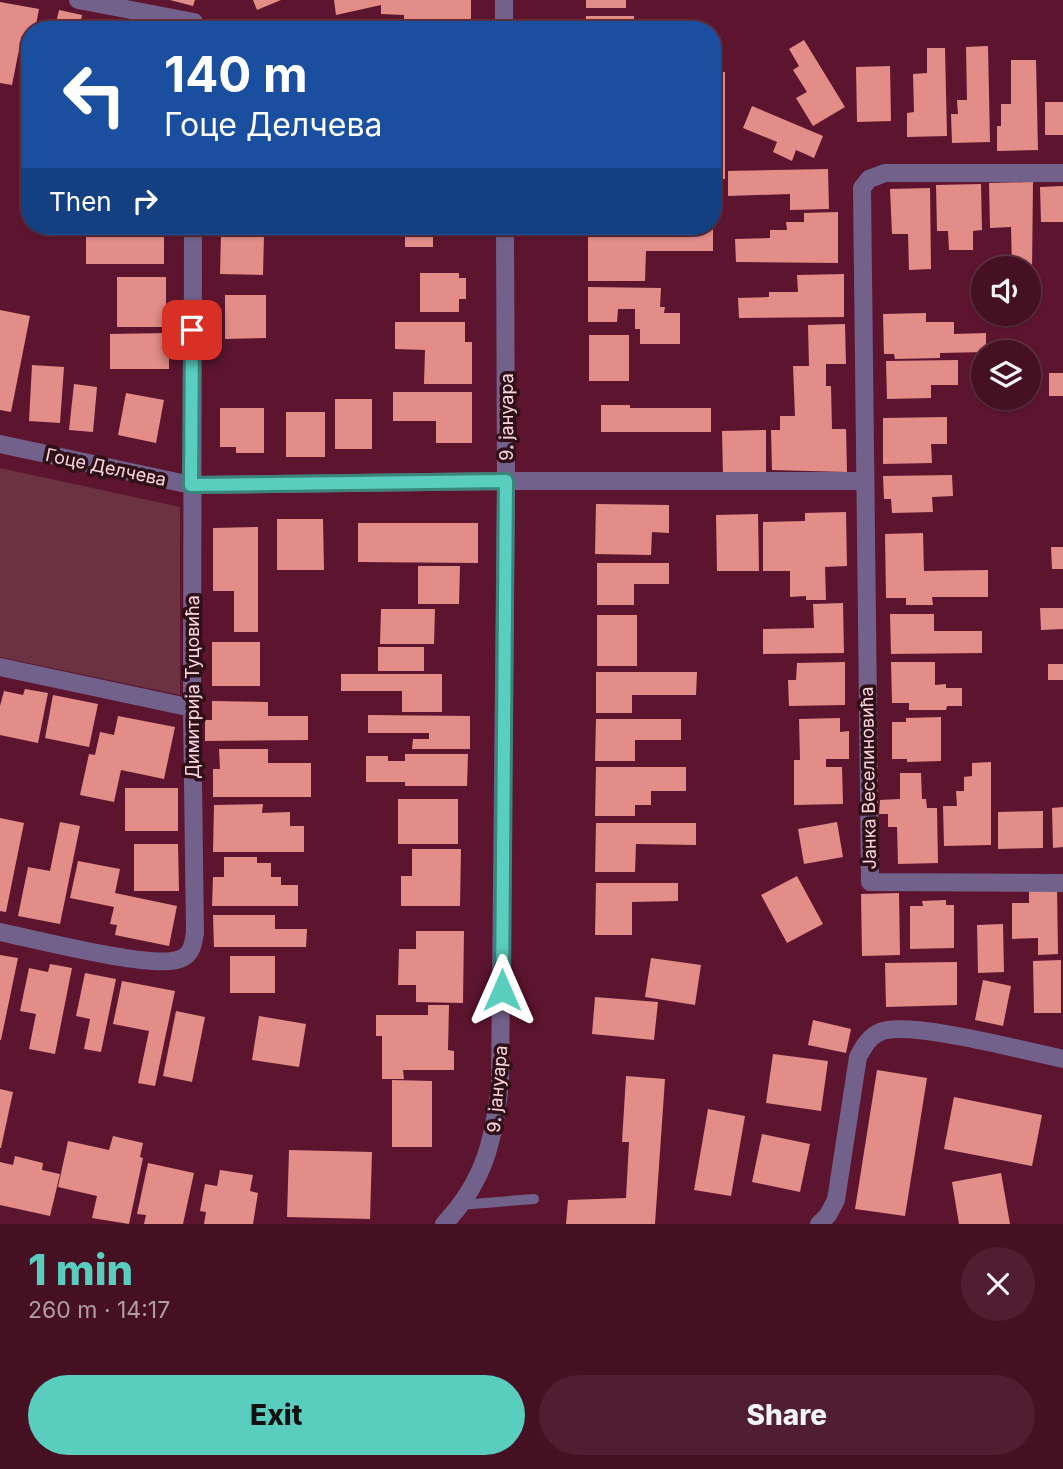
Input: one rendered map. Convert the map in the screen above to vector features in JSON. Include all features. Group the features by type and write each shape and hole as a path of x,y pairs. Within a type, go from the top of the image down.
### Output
{"street":[{"path":"78,0 189,21"},
{"path":"504,0 504,21"},
{"name":"Јанка Веселиновића","path":"1063,173 885,173 869,179 862,188 870,882 1063,883"},
{"name":"Димитрија Туцовића","path":"0,932 153,962 180,959 188,954 193,946 192,235"},
{"name":"9. јануара","path":"444,1224 460,1205 480,1172 492,1142 500,1083 506,481 505,235"},
{"name":"Гоце Делчева","path":"0,444 191,485 506,481"},
{"path":"506,481 865,481"},
{"path":"0,667 192,708"},
{"path":"819,1224 828,1215 836,1200 858,1057 867,1042 879,1031 920,1030 1063,1059"}],"lane":[{"path":"460,1205 534,1199"}],"shaded area":[{"path":"0,468 180,507 180,695 0,657"}],"building":[{"path":"170,0 195,0 193,6"},
{"path":"253,0 281,0 257,10"},
{"path":"334,0 471,0 471,21 404,21 404,15 381,14 381,5 336,15"},
{"path":"586,0 626,0 626,8 586,8"},
{"path":"0,2 39,9 37,21 21,21 21,40 12,85 0,83"},
{"path":"59,10 82,15 81,21 57,21"},
{"path":"586,16 634,16 634,21 586,21"},
{"path":"804,40 845,107 813,126 796,98 807,92 793,70 799,66 789,49"},
{"path":"988,46 990,142 952,143 951,114 958,114 957,100 967,100 966,47"},
{"path":"927,48 945,48 947,136 907,137 907,113 914,112 913,74 927,73"},
{"path":"1011,60 1036,60 1038,150 997,151 997,126 1001,126 1001,104 1011,104"},
{"path":"890,66 891,121 857,122 856,67"},
{"path":"721,72 725,72 725,179 721,179"},
{"path":"1045,102 1063,102 1063,135 1045,135"},
{"path":"752,106 823,136 814,158 796,150 792,161 773,152 777,142 743,128"},
{"path":"828,169 829,209 790,210 790,194 728,196 728,171"},
{"path":"1033,182 1032,256 1012,256 1011,227 990,228 989,183"},
{"path":"981,184 982,230 973,231 973,250 949,250 948,231 937,231 936,185"},
{"path":"1063,186 1063,222 1041,222 1040,187"},
{"path":"930,188 931,269 909,270 908,234 892,234 890,189"},
{"path":"838,212 838,263 736,262 735,239 770,238 770,230 787,230 786,222 804,222 804,213"},
{"path":"164,235 164,264 86,264 86,236"},
{"path":"221,235 264,235 263,275 220,274"},
{"path":"405,235 433,235 433,247 405,247"},
{"path":"588,235 713,235 713,251 646,251 645,281 588,281"},
{"path":"420,273 459,273 459,278 466,278 466,299 459,299 459,312 420,312"},
{"path":"844,274 844,317 739,318 738,298 769,297 769,292 798,292 797,275"},
{"path":"117,277 166,277 166,327 117,327"},
{"path":"588,287 661,288 660,307 665,307 664,313 680,313 680,344 640,344 640,329 635,329 635,309 618,309 617,322 588,322"},
{"path":"225,295 266,295 266,338 225,339"},
{"path":"0,310 30,316 11,412 0,410"},
{"path":"926,313 926,322 954,322 954,334 986,333 986,340 971,340 971,352 940,353 940,358 895,359 894,354 884,354 883,314"},
{"path":"395,322 465,322 465,342 472,342 472,384 424,384 425,350 395,349"},
{"path":"845,324 846,364 826,364 826,386 831,386 832,429 846,429 847,472 772,470 771,430 780,430 780,416 795,416 793,366 809,366 808,325"},
{"path":"169,333 169,369 110,369 110,334"},
{"path":"589,335 629,335 629,381 589,381"},
{"path":"958,360 958,385 931,385 931,398 887,399 886,361"},
{"path":"32,365 64,367 60,423 29,421"},
{"path":"1049,373 1063,373 1063,396 1049,396"},
{"path":"74,384 97,387 93,432 69,430"},
{"path":"393,392 472,392 472,443 436,443 436,421 393,421"},
{"path":"126,393 164,400 156,443 118,435"},
{"path":"335,399 372,399 372,449 335,449"},
{"path":"601,405 630,405 630,408 711,408 711,432 601,432"},
{"path":"220,408 264,408 264,453 236,453 236,447 220,447"},
{"path":"286,412 325,412 325,457 286,457"},
{"path":"947,417 947,444 931,444 932,463 883,464 883,418"},
{"path":"766,430 766,477 723,478 722,431"},
{"path":"952,475 953,496 932,497 933,512 892,513 891,499 884,499 883,476"},
{"path":"596,504 669,505 669,533 652,532 651,555 595,554"},
{"path":"846,512 847,566 825,567 826,600 806,600 806,596 790,597 790,571 763,571 763,522 805,521 805,513"},
{"path":"758,514 759,571 717,571 716,515"},
{"path":"277,519 323,519 324,570 277,570"},
{"path":"358,523 478,523 478,563 358,562"},
{"path":"258,527 258,632 234,632 234,591 213,591 213,528"},
{"path":"923,533 924,571 988,570 988,597 932,597 933,605 906,605 906,598 886,598 885,534"},
{"path":"1051,547 1063,547 1063,569 1052,569"},
{"path":"597,563 669,563 669,584 634,584 634,605 597,605"},
{"path":"418,566 460,566 459,604 418,604"},
{"path":"843,603 844,653 763,654 763,629 814,628 813,604"},
{"path":"1040,608 1063,608 1063,629 1041,630"},
{"path":"381,609 435,609 434,644 380,644"},
{"path":"890,614 934,614 934,631 982,631 982,653 891,654"},
{"path":"597,615 637,615 637,666 597,666"},
{"path":"212,642 260,642 260,686 212,686"},
{"path":"378,647 424,647 424,671 378,671"},
{"path":"845,662 845,705 789,706 788,680 796,680 797,663"},
{"path":"891,662 935,662 935,685 946,684 946,688 962,688 962,706 947,706 946,710 909,710 909,703 892,703"},
{"path":"1048,664 1063,664 1063,680 1048,680"},
{"path":"596,672 697,672 696,695 632,695 632,713 596,713"},
{"path":"341,674 442,674 442,712 402,712 402,691 341,691"},
{"path":"25,689 48,693 38,743 0,735 0,706 4,691 23,695"},
{"path":"53,695 98,704 89,747 45,738"},
{"path":"212,701 268,702 268,716 308,716 308,740 205,741 205,720 212,720"},
{"path":"368,715 470,716 470,749 412,749 413,739 429,739 429,733 368,733"},
{"path":"118,716 175,727 164,779 121,770 114,802 80,795 89,754 95,755 100,732 114,735"},
{"path":"941,717 941,761 907,762 907,759 892,759 892,722 906,722 906,718"},
{"path":"840,718 840,732 849,731 849,759 826,759 826,767 842,767 843,804 794,805 794,760 800,760 799,719"},
{"path":"596,719 681,719 681,740 635,740 635,761 595,761"},
{"path":"219,749 268,749 268,763 311,763 311,797 213,797 213,769 220,769"},
{"path":"405,754 468,754 467,786 405,786 405,782 366,782 366,756 388,756 388,761 405,761"},
{"path":"991,762 991,845 944,846 943,806 957,806 956,791 964,791 964,777 972,776 972,763"},
{"path":"596,767 686,767 686,791 651,791 651,805 635,805 635,816 595,816"},
{"path":"900,773 921,773 922,799 926,799 927,808 937,808 938,863 898,864 897,827 888,827 888,814 879,814 880,800 900,799"},
{"path":"125,788 178,788 178,831 125,831"},
{"path":"398,799 458,799 458,844 398,844"},
{"path":"263,804 262,813 290,812 290,826 304,826 304,852 213,852 214,805"},
{"path":"1063,807 1063,847 1053,848 1052,808"},
{"path":"1043,811 1043,848 998,849 998,812"},
{"path":"0,818 24,823 6,912 0,911"},
{"path":"60,822 80,826 60,924 18,916 28,867 50,871"},
{"path":"837,822 843,857 804,864 798,829"},
{"path":"596,823 696,823 696,845 636,844 635,872 595,872"},
{"path":"134,844 178,844 179,891 134,891"},
{"path":"412,849 461,849 460,906 401,906 401,876 412,876"},
{"path":"224,857 257,857 257,863 271,863 271,877 281,877 281,885 298,885 298,906 212,906 213,877 224,877"},
{"path":"78,861 120,869 115,893 177,906 169,946 115,935 117,925 110,924 114,907 70,898"},
{"path":"797,876 823,924 787,943 761,895"},
{"path":"596,883 678,883 678,901 632,902 632,935 595,935"},
{"path":"1057,887 1058,954 1038,955 1038,938 1012,939 1012,903 1029,903 1029,888"},
{"path":"899,893 900,955 862,956 861,894"},
{"path":"946,900 946,905 954,905 954,948 910,949 910,906 923,906 922,901"},
{"path":"213,915 275,915 275,929 307,929 306,947 214,947"},
{"path":"1003,924 1004,972 978,973 977,925"},
{"path":"416,931 464,931 463,1003 416,1002 416,985 398,985 399,949 416,949"},
{"path":"0,955 18,958 1,1040 0,1040"},
{"path":"230,956 275,956 275,993 230,993"},
{"path":"651,958 701,965 695,1005 645,997"},
{"path":"1061,960 1061,1013 1034,1013 1033,961"},
{"path":"957,962 957,1005 886,1007 885,963"},
{"path":"50,964 72,968 55,1054 29,1049 36,1014 20,1011 29,968 48,972"},
{"path":"85,973 116,979 101,1052 84,1049 90,1019 76,1016"},
{"path":"983,980 1011,986 1003,1026 975,1020"},
{"path":"122,981 175,991 155,1086 138,1083 149,1031 113,1024"},
{"path":"595,997 658,1002 654,1040 592,1034"},
{"path":"428,1005 449,1005 448,1050 454,1051 454,1070 403,1070 404,1079 382,1079 382,1036 376,1036 376,1015 428,1015"},
{"path":"176,1011 205,1017 192,1082 163,1076"},
{"path":"259,1016 306,1024 299,1067 252,1060"},
{"path":"813,1020 851,1029 846,1053 808,1045"},
{"path":"773,1054 828,1061 821,1111 766,1103"},
{"path":"877,1070 927,1078 905,1216 855,1209"},
{"path":"626,1076 665,1079 655,1224 566,1224 568,1200 626,1198 629,1142 622,1142"},
{"path":"392,1080 432,1081 432,1147 392,1147"},
{"path":"0,1089 13,1092 1,1148 0,1148"},
{"path":"954,1097 1042,1115 1032,1166 944,1149"},
{"path":"708,1109 745,1116 731,1196 694,1190"},
{"path":"762,1134 810,1144 800,1192 752,1182"},
{"path":"113,1136 143,1143 140,1157 143,1158 129,1224 92,1218 97,1196 58,1187 68,1141 109,1150"},
{"path":"289,1150 372,1152 370,1219 287,1217"},
{"path":"15,1156 43,1163 42,1170 60,1174 50,1216 0,1205 0,1162 13,1165"},
{"path":"148,1163 194,1173 183,1224 144,1224 146,1215 137,1214"},
{"path":"220,1170 253,1175 250,1191 258,1193 253,1224 204,1224 206,1212 200,1211 205,1184 217,1186"},
{"path":"1001,1173 1010,1224 959,1224 952,1182"}],"route":[{"path":"192,330 191,485 506,481 502,990"}]}
